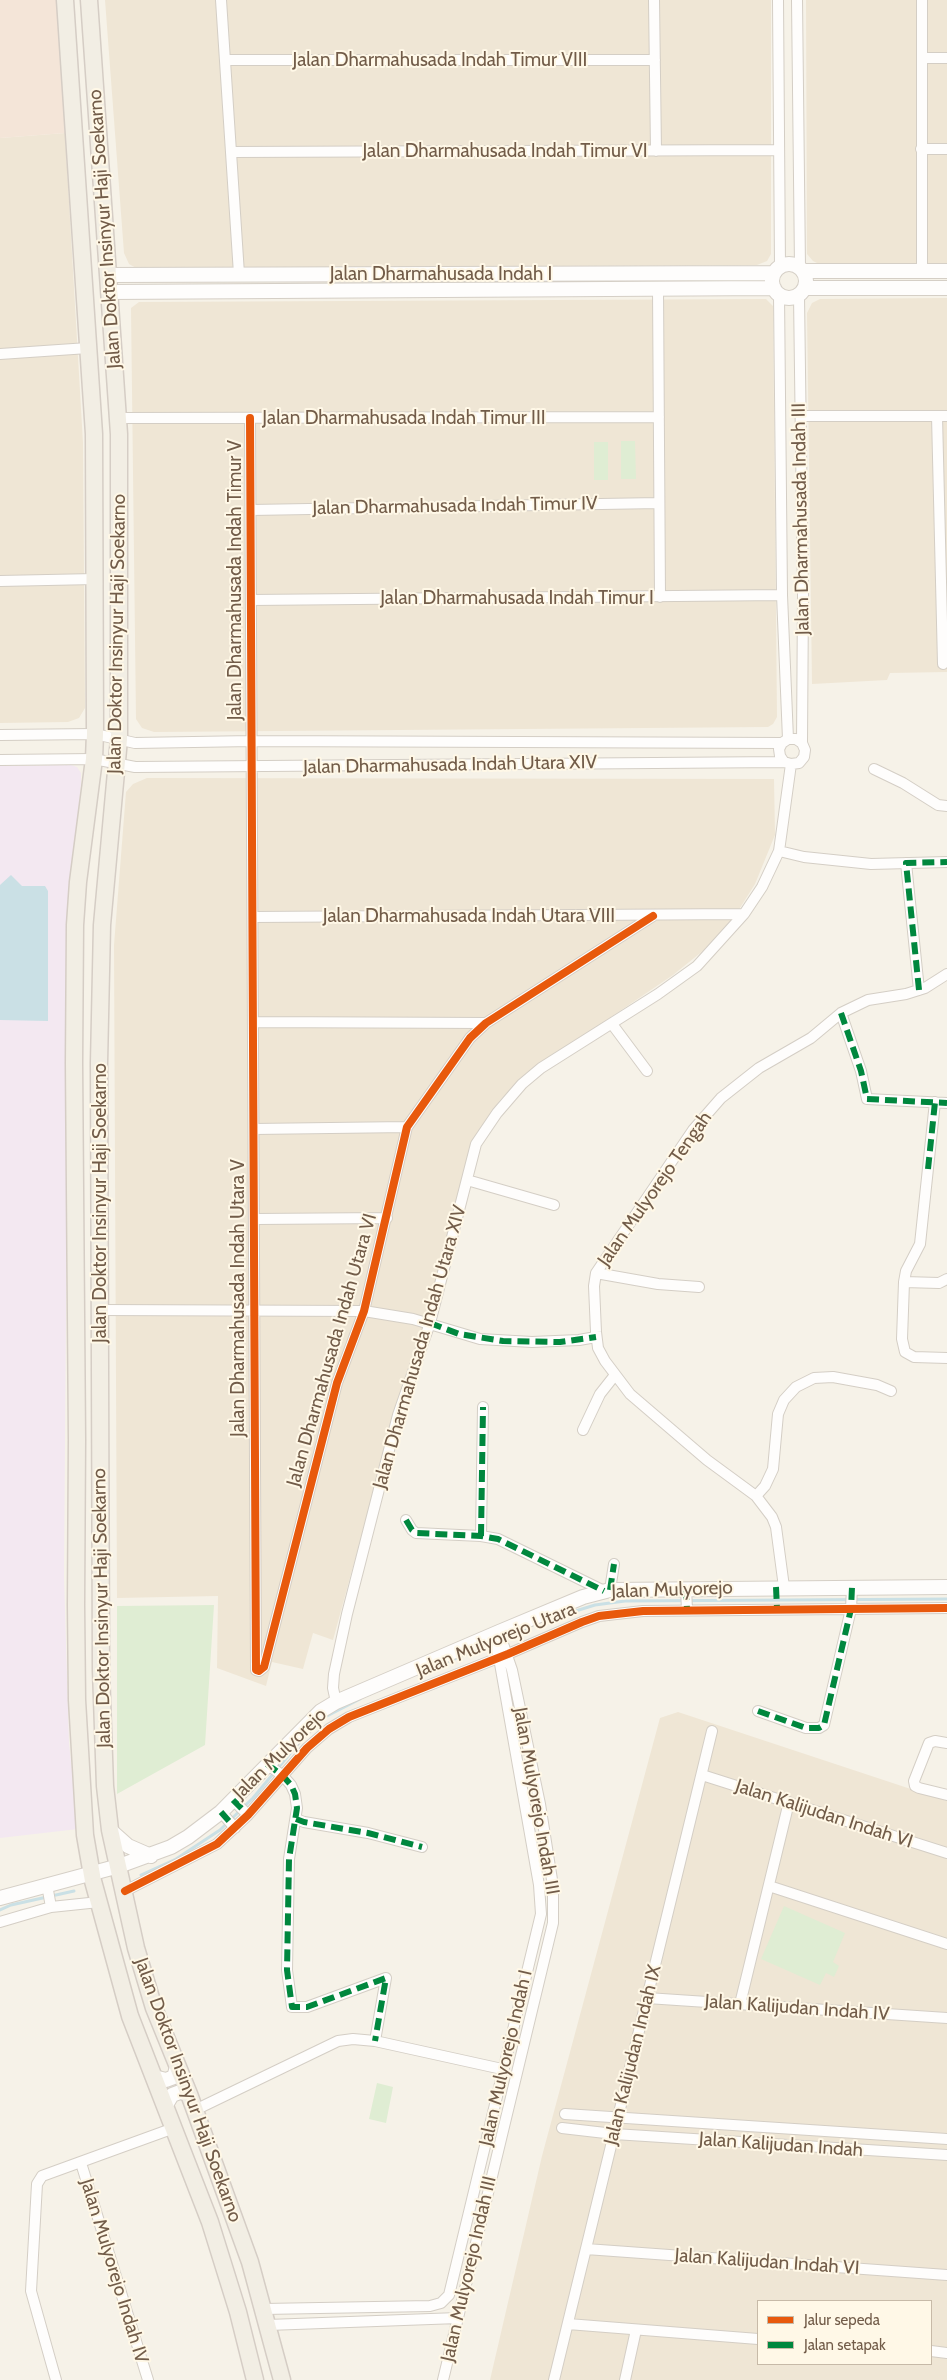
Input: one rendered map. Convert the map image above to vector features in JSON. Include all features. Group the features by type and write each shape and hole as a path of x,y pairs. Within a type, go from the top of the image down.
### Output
{"main road":[{"name":"Jalan Doktor Insinyur Haji Soekarno","path":"65,0 94,434 95,734 94,760 78,890 74,1063 77,1691 85,1835 95,1888 130,2016 166,2104 226,2272 255,2380"},
{"name":"Jalan Doktor Insinyur Haji Soekarno","path":"89,0 119,426 119,739 102,925 99,1310 101,1670 104,1786 110,1830 136,1948 154,2008 189,2094 233,2212 274,2309 279,2325 282,2380"},
{"path":"73,134 76,125 80,122 93,121 98,125"},
{"path":"947,271 802,269 786,264 777,270 772,283 776,292 792,298 802,292 947,288"},
{"path":"802,269 807,282 802,292"},
{"name":"Jalan Dharmahusada Indah I","path":"108,275 777,270"},
{"path":"428,274 428,290"},
{"name":"Jalan Dharmahusada Indah I","path":"109,292 658,289 776,292"},
{"path":"94,434 107,438 119,426"},
{"name":"Jalan Mulyorejo","path":"0,1898 47,1888 95,1888 122,1878 151,1856 228,1819 235,1802 275,1770 320,1711 336,1702 497,1636 583,1597 607,1591 947,1587"},
{"path":"110,1830 128,1846 151,1856"},
{"path":"154,2077 166,2080 174,2077 177,2067"},
{"path":"166,2104 172,2096 180,2092 189,2094"}],"street":[{"path":"221,0 240,274"},
{"path":"654,0 656,151"},
{"path":"777,270 779,150 778,0"},
{"path":"797,0 802,269"},
{"path":"922,0 922,271"},
{"path":"922,58 947,58"},
{"name":"Jalan Dharmahusada Indah Timur VIII","path":"225,60 655,60"},
{"path":"921,149 947,149"},
{"name":"Jalan Dharmahusada Indah Timur VI","path":"231,152 779,150"},
{"path":"658,289 660,597"},
{"name":"Jalan Dharmahusada Indah III","path":"776,292 785,741"},
{"name":"Jalan Dharmahusada Indah III","path":"802,292 802,743"},
{"path":"0,354 88,348"},
{"path":"801,416 942,416 943,664"},
{"name":"Jalan Dharmahusada Indah Timur III","path":"119,426 250,418 659,417"},
{"name":"Jalan Dharmahusada Indah Timur V","path":"250,418 253,767"},
{"name":"Jalan Dharmahusada Indah Timur IV","path":"251,510 659,503"},
{"path":"0,581 95,580"},
{"name":"Jalan Dharmahusada Indah Timur I","path":"251,600 782,595"},
{"name":"Jalan Dharmahusada Indah Utara XIV","path":"0,735 95,734 135,743 252,741 785,741"},
{"path":"796,739 802,743 805,750 804,757 799,762 788,763 780,756 779,749 785,741 796,739"},
{"name":"Jalan Dharmahusada Indah Utara XIV","path":"0,760 94,760 135,767 788,763 778,850 762,887 744,914 697,966 658,994 541,1068 522,1084 483,1131 476,1144 430,1323 398,1415 347,1614 334,1674 333,1688 336,1702"},
{"name":"Jalan Dharmahusada Indah Utara V","path":"253,767 253,1022 256,1219 255,1667 259,1671 264,1667"},
{"path":"874,769 903,783 938,805 947,806"},
{"path":"778,850 804,857 842,861 947,862"},
{"path":"906,863 919,990"},
{"name":"Jalan Dharmahusada Indah Utara VIII","path":"253,917 744,914"},
{"name":"Jalan Dharmahusada Indah Utara VI","path":"264,1667 337,1383 364,1311 407,1127 470,1038 486,1024 653,916"},
{"name":"Jalan Mulyorejo Tengah","path":"777,1607 779,1590 776,1527 772,1517 756,1496 707,1460 630,1394 615,1375 598,1348 594,1286 596,1273 693,1130 721,1098 759,1068 811,1038 842,1013 868,1000 887,998 919,990 947,974"},
{"path":"842,1013 861,1071 867,1099 947,1103"},
{"path":"253,1022 486,1024"},
{"path":"612,1024 647,1071"},
{"path":"935,1102 920,1244 906,1271 904,1282 902,1339 904,1352 914,1357 947,1358"},
{"path":"254,1128 407,1127"},
{"path":"467,1180 554,1205"},
{"path":"256,1219 387,1218"},
{"path":"596,1273 666,1285 699,1287"},
{"path":"904,1282 939,1283 947,1279"},
{"path":"99,1310 255,1309 364,1311 430,1323 459,1334 503,1342 560,1342 596,1337"},
{"path":"583,1430 600,1394 615,1375"},
{"path":"756,1496 765,1486 773,1469 778,1414 784,1400 796,1387 814,1378 833,1377 877,1386 891,1391"},
{"path":"481,1536 483,1407"},
{"path":"406,1520 416,1533 481,1536 498,1539 607,1591 614,1564"},
{"path":"758,1712 806,1728 819,1728 824,1725 851,1607 852,1589"},
{"path":"686,1591 687,1608"},
{"name":"Jalan Mulyorejo Utara","path":"122,1878 217,1844 228,1819 246,1813 275,1770 329,1729 349,1717 599,1616 687,1608 947,1608"},
{"name":"Jalan Mulyorejo Indah III","path":"443,2380 492,2167 553,1923 553,1886 540,1804 497,1636"},
{"name":"Jalan Mulyorejo Indah I","path":"274,2309 435,2304 445,2300 449,2295 502,2069 541,1914 539,1885 525,1807 503,1654"},
{"name":"Jalan Kalijudan Indah IX","path":"554,2380 712,1731"},
{"path":"947,1743 935,1741 929,1743 914,1784 919,1788 947,1795"},
{"path":"275,1770 295,1794 296,1819 289,1858 287,1970 292,2007 307,2007 386,1978 375,2040"},
{"name":"Jalan Kalijudan Indah VI","path":"702,1774 947,1852"},
{"path":"235,1802 246,1813"},
{"path":"740,2004 789,1802"},
{"path":"525,1807 540,1804"},
{"path":"296,1819 368,1833 422,1847"},
{"path":"769,1886 947,1944"},
{"path":"47,1888 51,1906"},
{"path":"0,1922 51,1906 95,1888"},
{"name":"Jalan Kalijudan Indah IV","path":"647,1998 947,2018"},
{"path":"195,2110 338,2041 353,2039 375,2040 502,2069"},
{"name":"Jalan Kalijudan Indah","path":"565,2114 618,2119 947,2139"},
{"path":"56,2380 31,2291 37,2184 42,2176 174,2128"},
{"name":"Jalan Kalijudan Indah","path":"562,2128 614,2134 947,2155"},
{"name":"Jalan Mulyorejo Indah IV","path":"80,2162 148,2380"},
{"name":"Jalan Kalijudan Indah VI","path":"586,2249 947,2275"},
{"path":"400,2306 400,2320"},
{"path":"279,2325 458,2318"},
{"path":"568,2324 757,2339"},
{"path":"625,2380 636,2330"},
{"path":"932,2352 947,2353"}],"shaded area":[{"path":"0,0 57,0 65,133 0,138"},
{"path":"105,0 771,0 771,254 767,261 757,265 136,268 129,264 124,253"},
{"path":"806,0 947,0 947,265 821,265 813,261 807,254"},
{"path":"65,133 83,443 85,708 79,718 68,722 0,723 0,138"},
{"path":"947,298 947,672 890,673 887,680 812,684 807,313 812,303 820,299"},
{"path":"766,299 773,306 777,717 773,724 768,727 154,732 142,728 136,719 131,308 139,302"},
{"path":"71,765 77,767 81,773 81,783 69,907 64,1577 69,1743 78,1829 0,1838 0,766"},
{"path":"147,778 774,779 775,835 755,884 733,919 704,950 673,975 524,1076 500,1100 473,1140 425,1327 391,1427 333,1640 313,1633 303,1669 272,1662 266,1686 217,1668 218,1596 117,1598 114,945 126,792 133,784"},
{"path":"11,875 22,886 45,886 48,891 48,1021 0,1020 0,885"},
{"path":"678,1712 947,1801 947,2380 490,2380 542,2156 660,1718"}],"green space":[{"path":"621,441 635,441 636,479 621,479"},
{"path":"594,442 608,442 608,480 594,480"},
{"path":"214,1605 205,1745 117,1794 117,1606"},
{"path":"784,1906 845,1933 833,1962 839,1966 834,1977 826,1973 820,1985 761,1959"},
{"path":"377,2083 393,2087 386,2123 369,2119"}],"waterway":[{"path":"543,1621 595,1605 625,1601 947,1599"},
{"path":"504,1638 533,1625"},
{"path":"426,1671 494,1642"},
{"path":"313,1729 325,1717 360,1699"},
{"path":"141,1875 176,1859 220,1830 253,1798 303,1738"},
{"path":"0,1910 11,1905 74,1891"}],"marked path":[{"path":"919,990 906,863 947,862"},
{"path":"841,1013 861,1071 867,1099 947,1103"},
{"path":"928,1169 935,1102"},
{"path":"430,1323 459,1334 503,1341 560,1342 596,1337"},
{"path":"481,1536 483,1407"},
{"path":"406,1520 416,1533 481,1536 498,1539 604,1591"},
{"path":"610,1590 614,1564"},
{"path":"776,1587 777,1609"},
{"path":"758,1711 806,1728 819,1728 824,1725 851,1609 852,1587"},
{"path":"686,1588 687,1610"},
{"path":"267,1764 283,1776 291,1785 295,1794 297,1808 289,1859 287,1970 292,2007 307,2007 386,1978 375,2041"},
{"path":"233,1800 248,1815"},
{"path":"221,1812 235,1828"},
{"path":"296,1819 368,1833 422,1847"}],"cycle path":[{"path":"250,418 256,1670 259,1671 264,1667 337,1383 364,1311 407,1127 470,1038 486,1023 653,916"},
{"path":"125,1891 217,1844 248,1815 307,1748 329,1729 349,1717 599,1616 643,1611 947,1608"}]}
